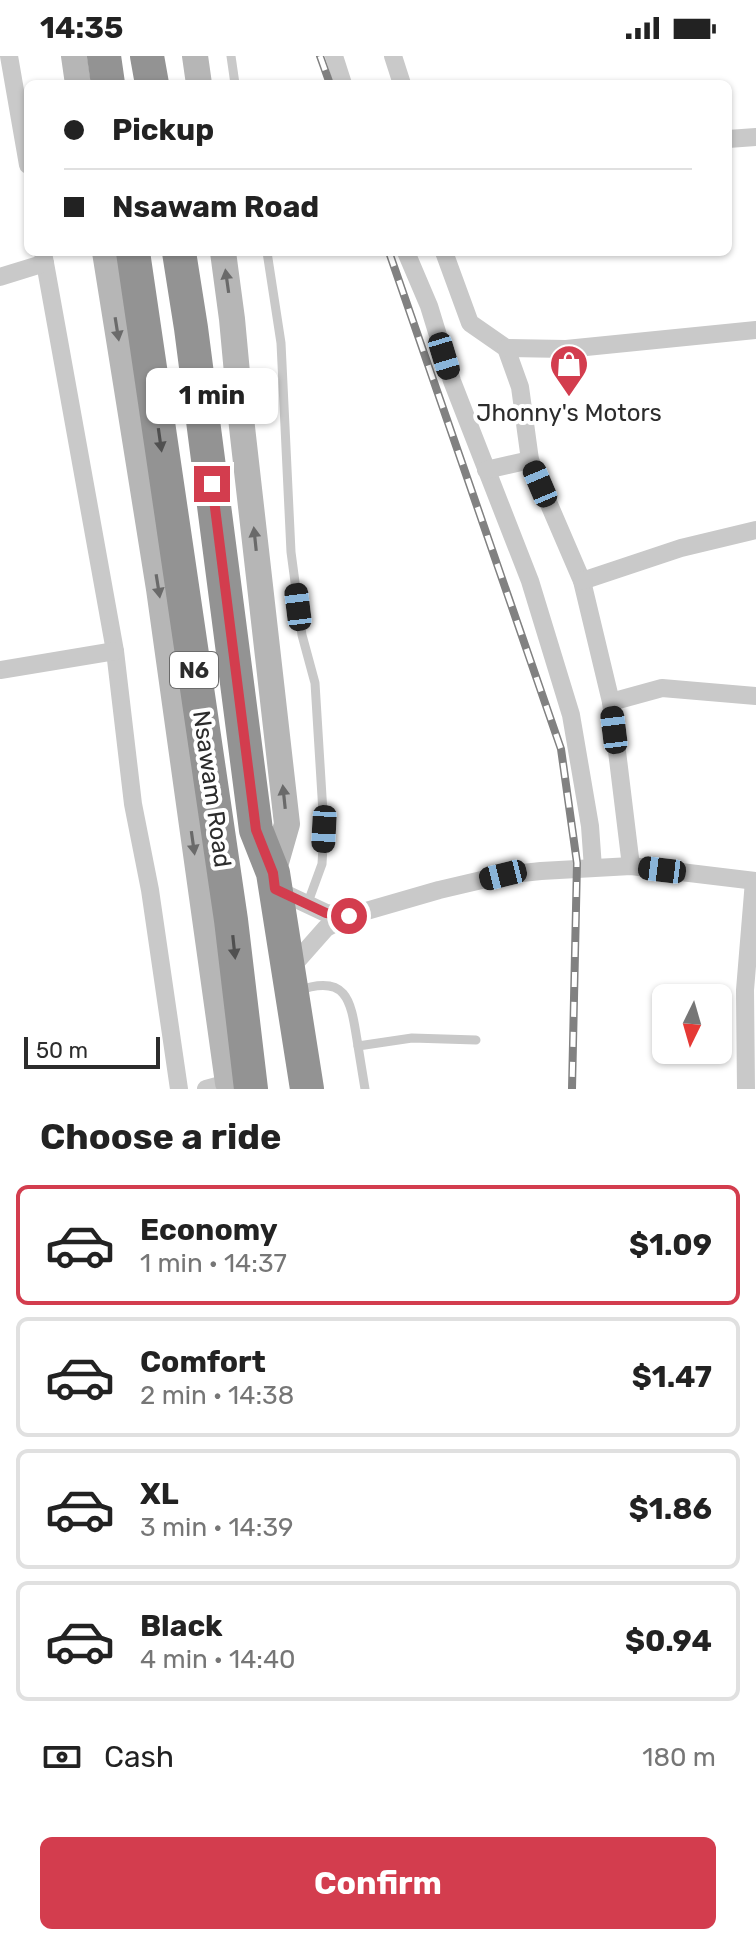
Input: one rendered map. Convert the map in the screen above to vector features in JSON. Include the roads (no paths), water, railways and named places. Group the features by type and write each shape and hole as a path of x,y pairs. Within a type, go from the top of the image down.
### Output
{"highway":[{"path":"104,56 107,80"},
{"path":"147,56 151,80"},
{"name":"Nsawam Road","path":"134,256 229,905 229,1088"},
{"name":"Nsawam Road","path":"180,256 196,359 256,830 274,881 307,1089"}],"main road":[{"path":"74,56 77,80"},
{"path":"195,56 198,80"},
{"path":"106,256 159,589 229,1088"},
{"path":"223,256 287,824 274,881"}],"street":[{"path":"9,56 24,142"},
{"path":"334,56 342,80"},
{"path":"393,56 401,80"},
{"path":"732,139 756,137"},
{"path":"408,256 429,306 452,381 530,581 571,715 590,826 593,868"},
{"path":"445,256 470,323 506,348 566,349 756,330"},
{"path":"0,277 44,258 115,651 133,804 150,890 179,1089"},
{"path":"429,306 459,295"},
{"path":"506,348 520,387 530,460 582,581 611,702 631,866"},
{"path":"486,470 530,460"},
{"path":"582,581 681,548 756,530"},
{"path":"0,670 115,651"},
{"path":"611,702 662,688 756,696"},
{"path":"289,982 326,928 349,916 503,875 631,866 755,881 745,990 746,1089"},
{"path":"274,881 307,905 326,913 349,916"}],"lane":[{"path":"231,56 234,80"},
{"path":"268,256 281,343 291,552 302,635 315,683 324,829 322,864 307,905"},
{"path":"289,982 332,985 343,992 352,1008 365,1089"},
{"path":"358,1046 412,1038 476,1040"}],"railway":[{"path":"320,56 329,80"},
{"path":"390,256 561,749 577,863 572,1089"}],"place":[{"name":"Jhonny's Motors","path":"569,398"}]}
